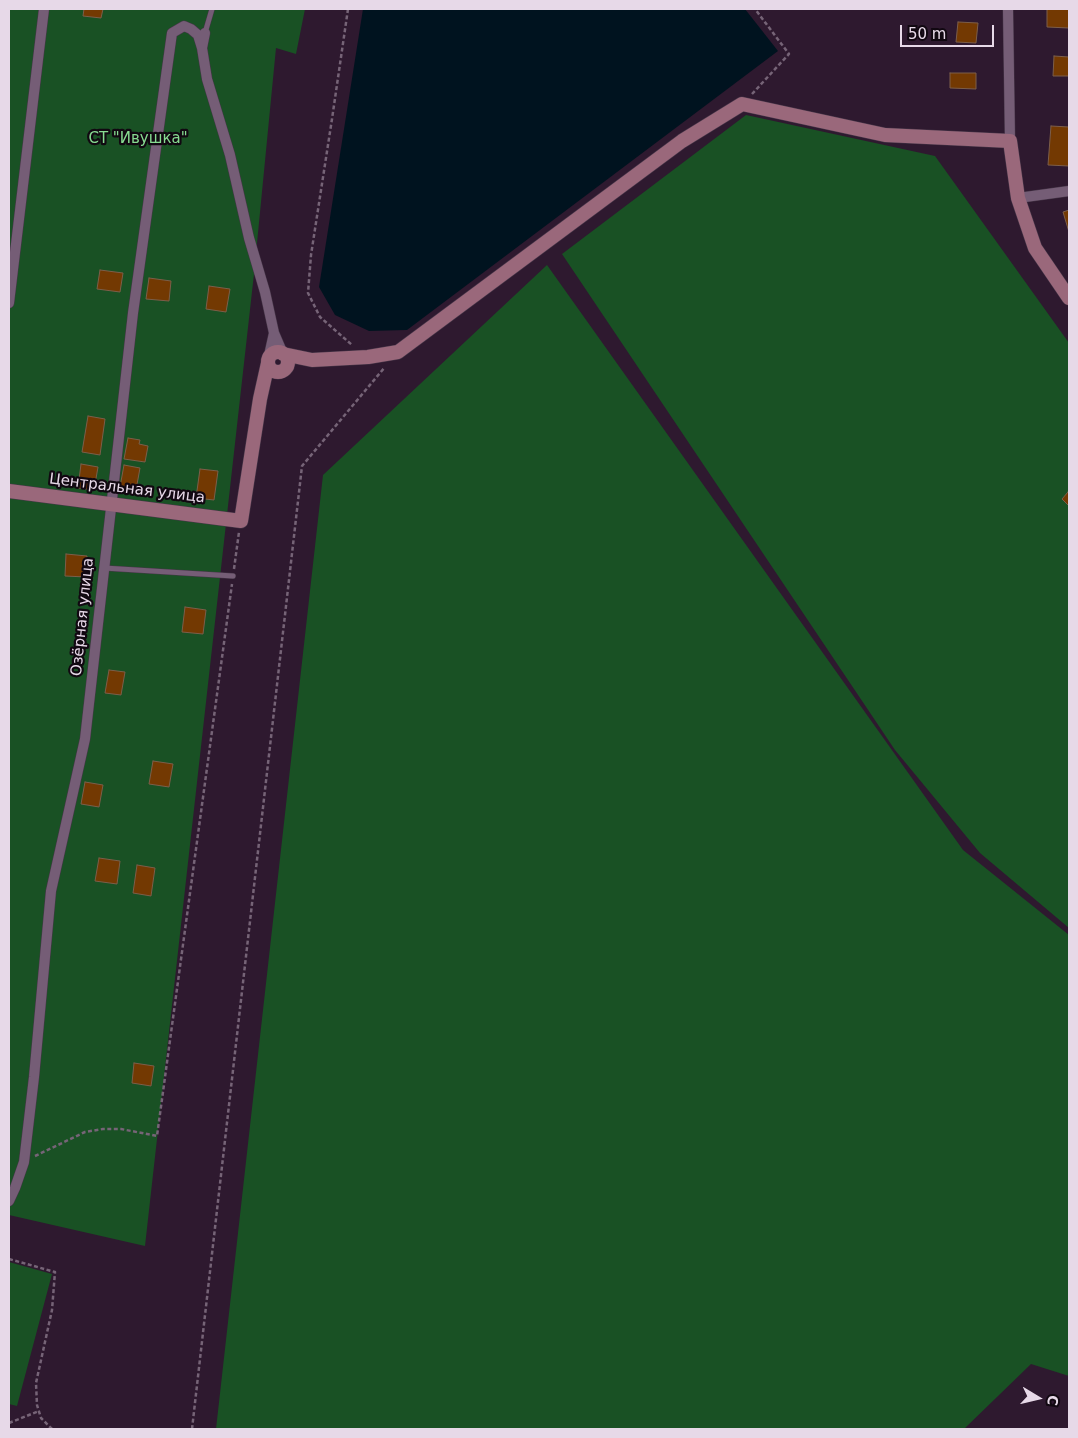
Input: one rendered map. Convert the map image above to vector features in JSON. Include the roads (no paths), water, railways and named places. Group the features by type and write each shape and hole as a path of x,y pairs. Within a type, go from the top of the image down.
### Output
{"street":[{"path":"9,303 44,9"},
{"path":"1008,9 1010,141 1018,198 1035,248 1069,298"},
{"name":"Озёрная улица","path":"9,1201 24,1162 34,1077 51,891 84,739 132,313 172,33 184,26 191,29 198,35 202,48"},
{"path":"205,32 202,48 207,79 230,155 274,333 287,362 285,368 269,386 260,400"},
{"path":"312,360 276,372 270,369 268,362 274,353 277,352 312,360 368,358 398,352 682,141 742,104 885,135 1010,141"},
{"path":"1018,198 1069,191"},
{"path":"260,400 274,333"},
{"name":"Центральная улица","path":"9,491 240,521 260,400"}],"lane":[{"path":"205,32 212,9"},
{"path":"103,568 233,576"}],"water":[{"path":"363,9 745,9 778,51 407,330 369,331 335,315 319,287"}],"park label":[{"name":"СТ \"Ивушка\"","path":"138,139"}]}
